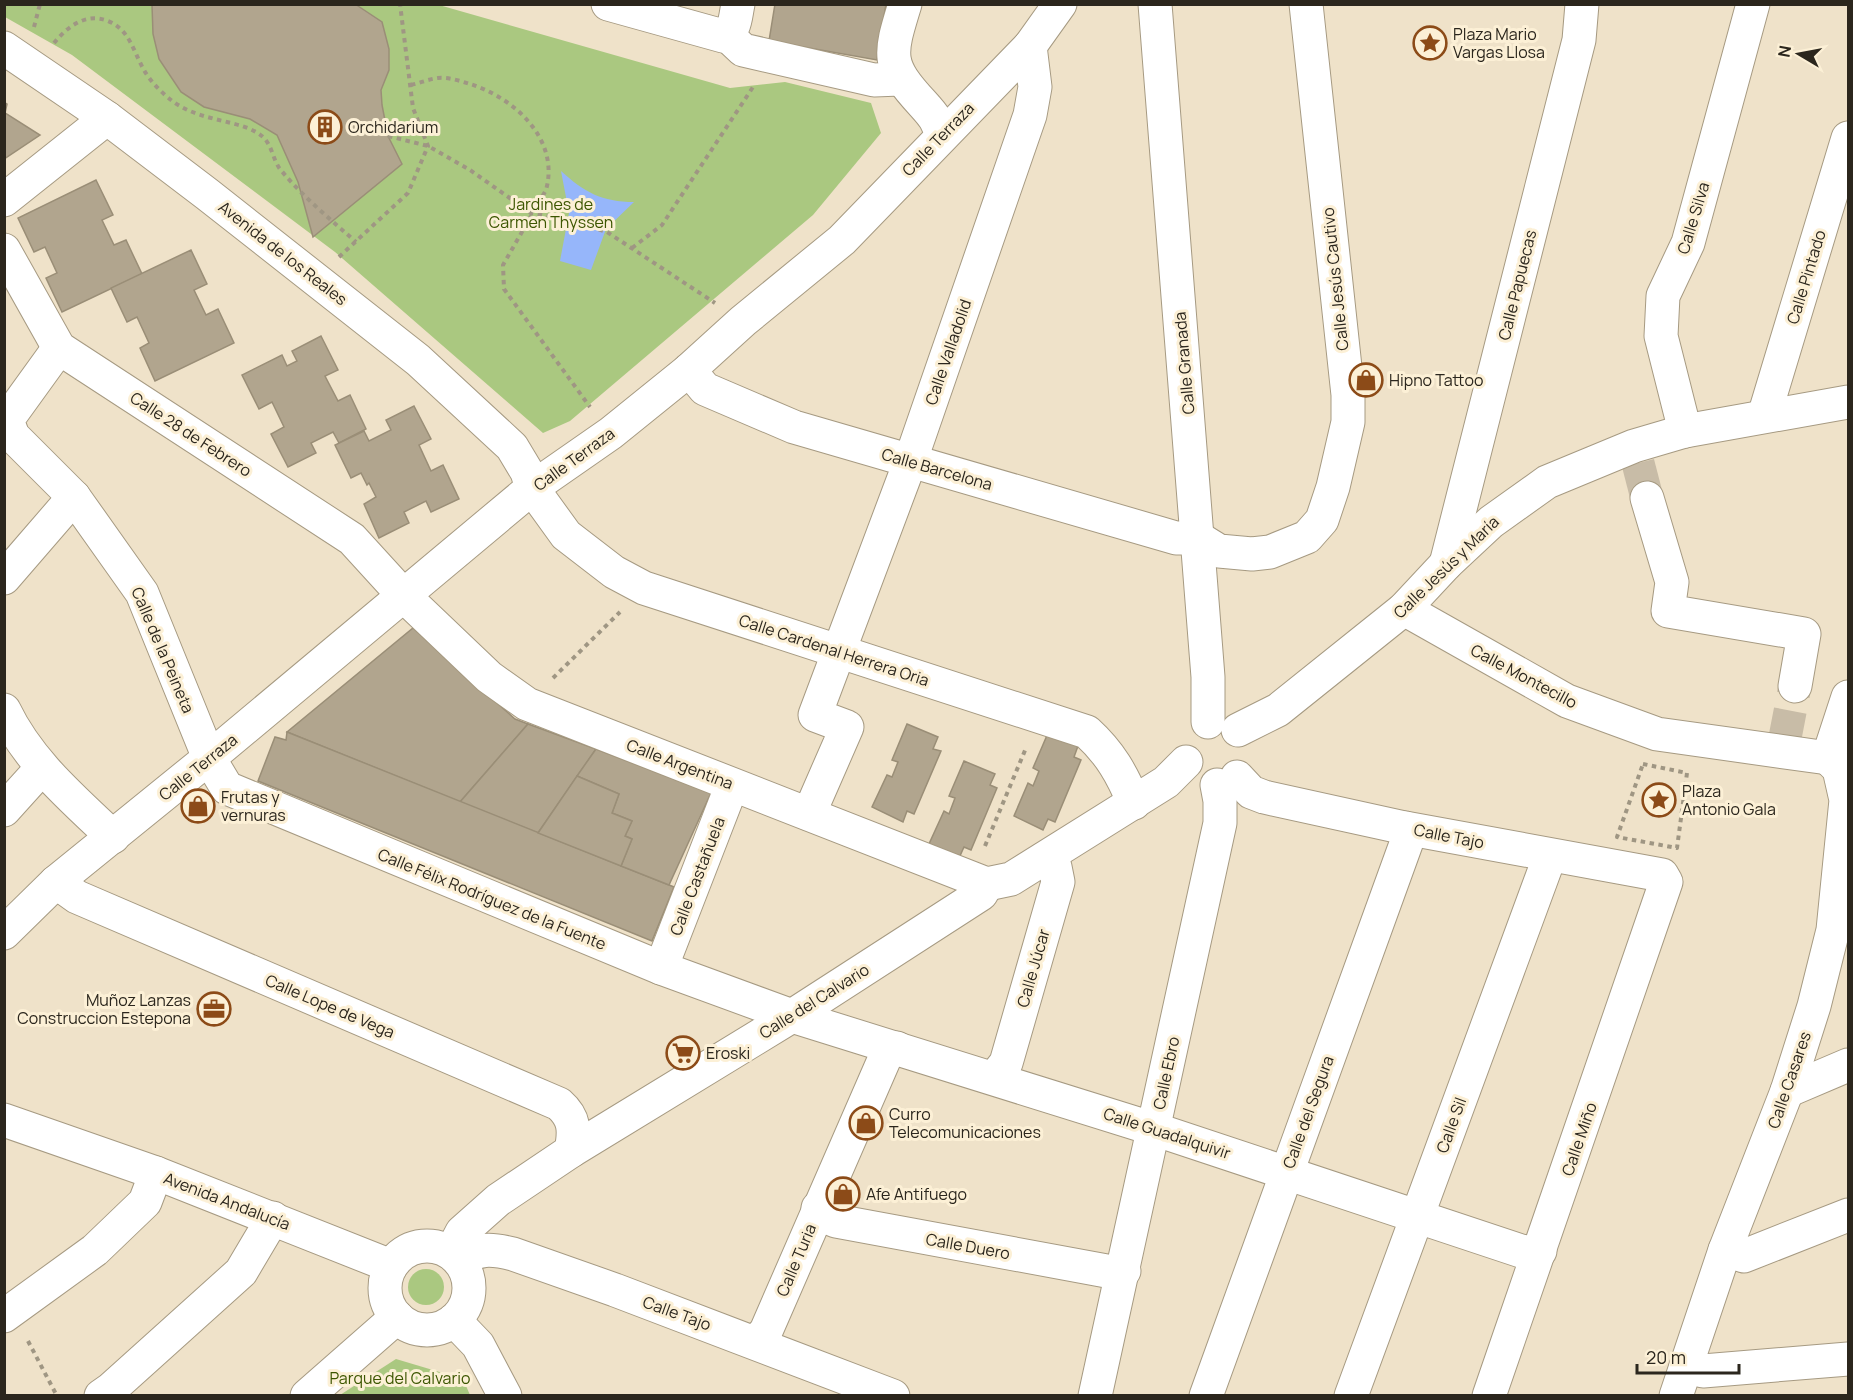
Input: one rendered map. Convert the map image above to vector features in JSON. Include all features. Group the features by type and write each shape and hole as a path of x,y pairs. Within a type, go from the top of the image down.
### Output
{"street":[{"path":"608,4 717,36 726,34 733,27 738,4"},
{"path":"905,4 894,39 895,68 900,79 936,118 941,136"},
{"name":"Calle Terraza","path":"4,933 56,882 209,758 532,488 611,432 689,370 743,321 842,240 1030,46 1060,4"},
{"name":"Calle Granada","path":"1155,4 1208,677 1223,726"},
{"name":"Calle Jesús Cautivo","path":"1198,538 1219,551 1252,554 1270,552 1307,537 1322,520 1348,422 1348,395 1306,4"},
{"name":"Calle Papuecas","path":"1446,564 1579,40 1582,4"},
{"name":"Calle Silva","path":"1685,431 1661,336 1663,296 1688,243 1753,4"},
{"path":"726,34 742,50 874,80 900,79"},
{"name":"Avenida de los Reales","path":"18,40 107,118 316,278 418,360 512,447 527,471 532,488"},
{"name":"Calle Valladolid","path":"809,814 847,727 815,715 910,462 1030,115 1035,87 1030,46"},
{"path":"4,200 107,118"},
{"name":"Calle Pintado","path":"1764,416 1848,138"},
{"name":"Calle 28 de Febrero","path":"4,250 59,348 352,539 404,596"},
{"name":"Calle de la Peineta","path":"59,348 7,420 13,436 74,497 142,593 209,758"},
{"name":"Calle Barcelona","path":"689,370 705,389 794,427 1176,538 1198,538"},
{"name":"Calle Jesús y María","path":"1223,726 1278,710 1404,609 1446,564 1491,522 1547,482 1636,455 1685,431 1848,402"},
{"name":"Calle Cardenal Herrera Oria","path":"532,488 566,535 614,572 644,588 1087,732 1107,749 1121,772 1134,802"},
{"path":"4,578 74,497"},
{"path":"1647,498 1672,582 1668,611 1804,634 1795,686"},
{"name":"Calle Argentina","path":"404,596 489,677 527,704 979,881"},
{"name":"Calle Montecillo","path":"1404,609 1567,701 1657,734 1784,747 1828,758"},
{"path":"1828,758 1848,697"},
{"path":"4,710 16,734 41,769 113,837"},
{"path":"1199,726 1223,726 1244,736 1248,754 1247,762 1227,781 1197,778 1186,762 1186,742 1199,726"},
{"name":"Calle Félix Rodríguez de la Fuente","path":"209,758 227,788 661,968 792,1016"},
{"name":"Calle Casares","path":"1681,1381 1725,1250 1787,1090 1841,929 1847,798 1839,769 1828,758"},
{"name":"Calle del Calvario","path":"456,1258 462,1232 475,1219 571,1151 792,1016 981,894 979,881 1011,879 1166,782 1186,762"},
{"path":"4,810 41,769"},
{"name":"Calle Tajo","path":"1227,781 1264,797 1405,828 1662,875 1666,882"},
{"name":"Calle Ebro","path":"1095,1395 1124,1271 1220,823 1220,801 1227,781"},
{"name":"Calle Castañuela","path":"661,968 732,785"},
{"name":"Calle del Segura","path":"1206,1395 1407,841 1405,828"},
{"name":"Calle Sil","path":"1351,1395 1548,861 1553,856"},
{"name":"Calle Júcar","path":"994,1078 1001,1073 1006,1063 1058,882 1055,867 1044,859"},
{"name":"Calle Terraza","path":"4,905 56,882"},
{"name":"Calle Lope de Vega","path":"56,882 77,897 559,1104 568,1112 574,1126 571,1151"},
{"name":"Calle Miño","path":"1489,1395 1666,882"},
{"name":"Calle Guadalquivir","path":"792,1016 1154,1129 1524,1252 1540,1251"},
{"name":"Calle Turia","path":"756,1342 766,1331 884,1060 888,1053 897,1048"},
{"path":"1787,1090 1848,1065"},
{"name":"Avenida Andalucía","path":"4,1094 62,1138"},
{"name":"Avenida Andalucía","path":"4,1119 156,1173 391,1266"},
{"path":"8,1313 95,1250 144,1202 156,1173"},
{"name":"Calle Duero","path":"818,1208 824,1216 836,1221 1112,1272 1124,1271"},
{"path":"1725,1250 1744,1256 1848,1215"},
{"path":"101,1395 111,1389 241,1272 273,1218"},
{"path":"439,1247 456,1258 469,1282 469,1292 466,1303 454,1320 444,1327 425,1330 407,1325 397,1317 389,1306 386,1279 391,1266 400,1256 412,1248 439,1247"},
{"name":"Calle Tajo","path":"456,1258 480,1250 497,1250 513,1254 756,1342 893,1395"},
{"path":"307,1395 397,1317"},
{"path":"454,1320 478,1345 505,1395"},
{"path":"1681,1381 1703,1371 1848,1359"}],"path":[{"path":"18,40 40,4"},
{"path":"316,278 408,193 428,146 413,108 400,4"},
{"path":"49,46 66,28 86,19 96,17 118,26 130,40 146,73 170,99 187,112 253,131 264,138 280,168 356,242"},
{"path":"632,248 662,225 753,88 764,55"},
{"path":"411,85 438,78 453,79 499,97 521,112 537,133 550,169 546,190 503,265 504,289 593,412 611,432"},
{"path":"388,136 428,146 470,170 531,213 565,219 607,232 743,321"},
{"path":"527,704 644,588"},
{"path":"979,881 1039,716"},
{"path":"1642,764 1687,773 1677,848 1617,837 1642,764"},
{"path":"8,1313 57,1395"}],"green space":[{"name":"Jardines de Carmen Thyssen","path":"5,4 439,5 730,88 785,82 871,103 881,133 813,215 570,421 543,433 335,252 72,55 5,17"},
{"path":"426,1269 439,1274 444,1287 439,1300 426,1305 413,1300 408,1287 413,1274"},
{"name":"Parque del Calvario","path":"396,1359 463,1379 470,1395 340,1395"}],"water":[{"path":"561,171 578,185 603,198 634,202 606,229 591,270 560,261 569,213"}],"building":[{"name":"Orchidarium","path":"355,4 382,22 389,49 389,70 381,90 382,105 388,136 402,164 313,237 298,182 277,135 250,119 204,107 181,92 159,59 153,34 152,5"},
{"path":"775,4 886,4 877,60 769,41"},
{"path":"4,102 7,104 5,113 40,135 4,159"},
{"path":"96,180 113,215 102,220 114,245 126,240 142,274 62,312 46,278 57,273 45,247 34,252 18,218"},
{"path":"191,250 207,284 194,290 206,315 218,309 234,343 155,381 140,348 149,343 137,317 127,322 111,288"},
{"path":"321,336 338,370 325,376 338,401 350,395 366,429 339,443 333,432 311,443 316,453 288,467 271,434 284,427 272,402 259,409 242,375 282,355 287,366 297,361 292,351"},
{"path":"414,406 431,439 419,445 431,471 443,465 459,499 431,512 426,501 404,512 409,523 379,538 364,504 376,497 361,473 351,478 335,445 364,431 369,441 391,430 386,420"},
{"path":"413,628 515,719 528,724 460,802 287,732"},
{"path":"528,724 596,749 538,833 460,802"},
{"path":"907,724 938,737 933,749 941,751 914,814 907,811 903,822 872,807 887,775 892,777 898,762 892,760"},
{"path":"287,732 674,887 652,941 258,781 275,737 286,740"},
{"path":"1048,733 1078,746 1074,757 1081,760 1055,822 1048,819 1043,830 1014,816 1028,783 1033,786 1039,771 1033,768"},
{"path":"596,749 711,793 669,885 621,866 632,839 625,836 632,821 612,813 619,794 577,776"},
{"path":"964,761 995,774 990,785 997,788 971,850 964,847 959,858 929,844 944,811 949,814 955,798 949,796"},
{"path":"577,776 619,794 612,813 632,821 625,836 632,839 621,866 538,833"}],"tunnel":[{"path":"1638,463 1647,498"},
{"path":"1784,743 1795,686"}],"place":[{"name":"Plaza Mario Vargas Llosa","path":"1430,43"},
{"name":"Orchidarium","path":"325,127"},
{"name":"Hipno Tattoo","path":"1366,380"},
{"name":"Plaza Antonio Gala","path":"1659,800"},
{"name":"Frutas y vernuras","path":"198,806"},
{"name":"Muñoz Lanzas Construccion Estepona","path":"214,1009"},
{"name":"Eroski","path":"683,1053"},
{"name":"Curro Telecomunicaciones","path":"866,1123"},
{"name":"Afe Antifuego","path":"843,1194"}]}
